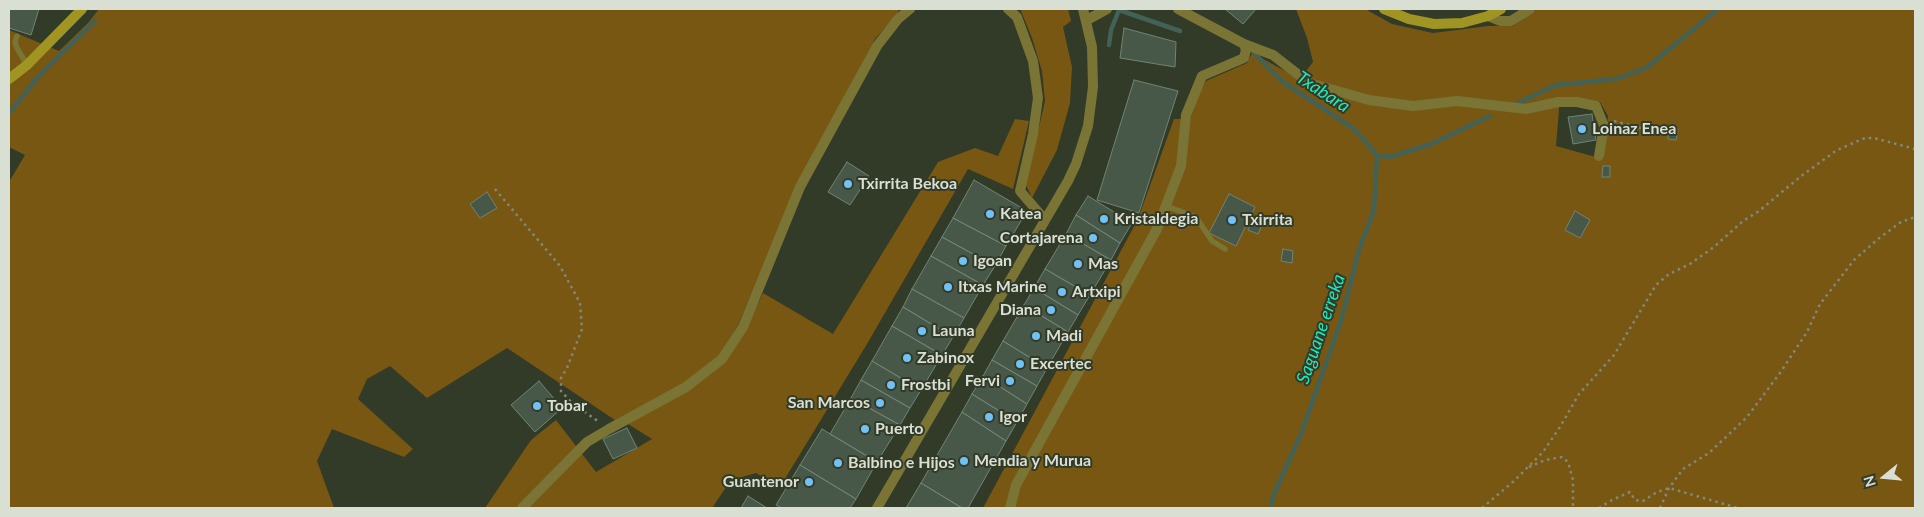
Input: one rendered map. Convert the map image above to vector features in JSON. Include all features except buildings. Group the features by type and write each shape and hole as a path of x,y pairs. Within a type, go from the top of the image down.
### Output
{"street":[{"path":"9,79 28,65 82,9"},
{"path":"522,508 587,442 609,428 686,387 722,359 743,328 800,187 877,46 898,19 910,9"},
{"path":"1008,9 1017,17 1033,61 1038,98 1033,134 1020,191 1045,220"},
{"path":"877,508 1076,164 1088,126 1094,87 1092,47 1083,9"},
{"path":"1087,20 1107,9"},
{"path":"1178,9 1244,44 1273,55 1309,83 1369,100 1413,106 1457,101 1526,109 1558,102 1577,102 1596,106 1604,126 1598,156"},
{"path":"1384,9 1409,19 1434,24 1462,23 1488,16 1501,9"},
{"path":"1488,16 1500,21 1511,21 1530,9"},
{"path":"1010,508 1016,485 1157,229 1181,166 1186,115 1202,76 1244,58 1246,50 1244,44"}],"lane":[{"path":"17,36 15,42 17,48 28,65"},
{"path":"1166,206 1196,218 1212,240 1225,250"}],"path":[{"path":"1601,118 1665,134"},
{"path":"1482,508 1543,452 1579,394 1614,355 1656,285 1669,274 1690,264 1837,150 1865,138 1874,138 1915,149"},
{"path":"495,189 560,266 580,303 582,329 567,368 561,378 560,391 571,402 609,428"},
{"path":"1660,508 1669,488 1683,469 1709,452 1747,417 1780,373 1807,332 1820,304 1854,260 1901,222 1915,217"},
{"path":"1528,467 1545,460 1562,457 1568,462 1573,480 1574,508"},
{"path":"1600,508 1630,492 1635,500 1643,501 1657,492 1669,488 1738,508"}],"shaded area":[{"path":"99,9 899,9 898,13 875,39 797,185 738,325 719,356 683,384 615,420 507,348 427,398 390,366 367,379 358,399 413,449 404,457 332,429 317,461 334,508 9,508 9,182 25,155 9,147 9,30 59,51 88,23"},
{"path":"1022,9 1068,9 1071,21 1063,27 1072,67 1070,103 1057,150 1032,198 1026,185 1045,101 1042,71 1021,11"},
{"path":"1296,9 1365,9 1392,24 1433,33 1488,26 1513,26 1537,9 1915,9 1915,508 983,508 1138,219 1174,119 1190,119 1199,93 1206,81 1247,63 1252,53 1300,79 1313,62 1307,38","holes":["1560,97 1600,102 1608,116 1603,159 1556,146"]},
{"path":"1015,119 1029,121 1013,189 968,169 867,344 780,487 756,473 731,480 712,508 485,508 531,440 556,420 596,472 652,439 628,424 688,389 746,330 763,293 833,334 938,162 975,148 998,156"}],"waterway":[{"path":"1518,103 1556,85 1616,79 1646,68 1718,9"},
{"path":"1109,45 1111,30 1119,10 1180,31"},
{"path":"9,113 39,76 95,21"},
{"name":"Txabara","path":"1254,53 1283,82 1354,129 1377,155"},
{"path":"1377,155 1390,157 1431,144 1490,116"},
{"name":"Saguane erreka","path":"1271,508 1273,496 1301,434 1341,321 1359,250 1374,210 1377,155"}],"place":[{"name":"Loinaz Enea","path":"1582,129"},
{"name":"Txirrita Bekoa","path":"848,184"},
{"name":"Katea","path":"990,214"},
{"name":"Kristaldegia","path":"1104,219"},
{"name":"Txirrita","path":"1232,220"},
{"name":"Cortajarena","path":"1093,238"},
{"name":"Igoan","path":"963,261"},
{"name":"Mas","path":"1078,264"},
{"name":"Itxas Marine","path":"948,287"},
{"name":"Artxipi","path":"1062,292"},
{"name":"Diana","path":"1051,310"},
{"name":"Launa","path":"922,331"},
{"name":"Madi","path":"1036,336"},
{"name":"Zabinox","path":"907,358"},
{"name":"Excertec","path":"1020,364"},
{"name":"Fervi","path":"1010,381"},
{"name":"Frostbi","path":"891,385"},
{"name":"San Marcos","path":"880,403"},
{"name":"Tobar","path":"537,406"},
{"name":"Igor","path":"989,417"},
{"name":"Puerto","path":"865,429"},
{"name":"Mendia y Murua","path":"964,461"},
{"name":"Balbino e Hijos","path":"838,463"},
{"name":"Guantenor","path":"809,482"}]}
